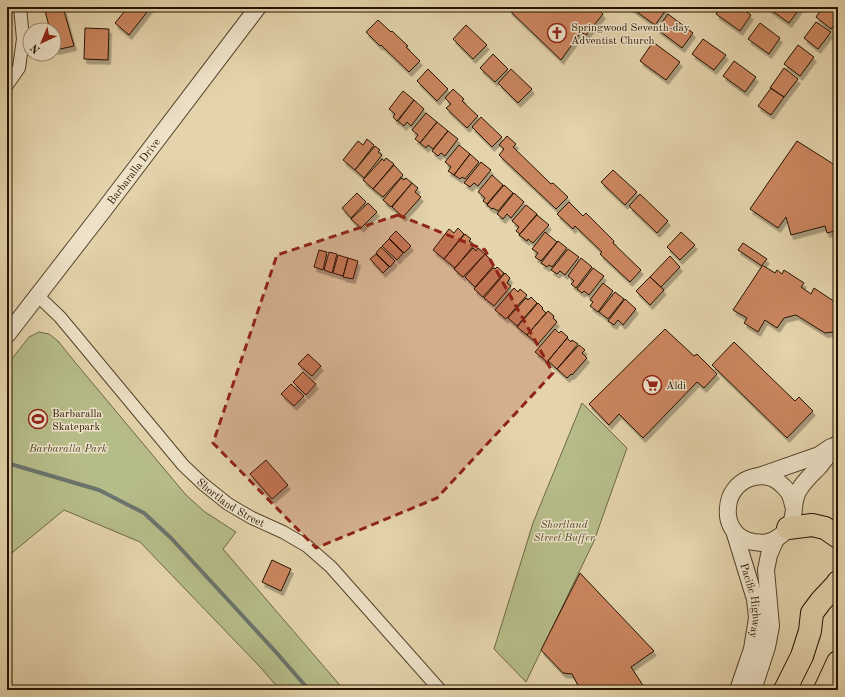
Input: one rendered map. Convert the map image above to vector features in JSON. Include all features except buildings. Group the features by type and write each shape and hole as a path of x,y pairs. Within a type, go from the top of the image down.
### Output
{"highway":[{"path":"782,534 812,525 825,528 838,537"},
{"path":"785,690 802,656 810,631 812,613 838,582"},
{"path":"825,690 838,662"}],"street":[{"path":"7,85 18,68 23,38 20,7"},
{"name":"Barbaralla Drive","path":"7,335 258,7"},
{"name":"Shortland Street","path":"38,296 60,317 183,465 203,484 228,504 307,546 331,567 440,690"},
{"path":"759,476 768,477 779,482 789,493 793,504 793,517 782,534 763,543 752,542 735,534 727,516 728,500 733,490 745,480 819,455 838,443"},
{"path":"793,504 798,491 806,480 820,466 838,443"},
{"name":"Pacific Highway","path":"735,534 755,599 757,618 752,649 738,690"},
{"name":"Pacific Highway","path":"753,690 767,647 771,626 766,570 769,555 782,534"}],"highlighted area":[{"path":"398,215 485,250 553,373 437,498 316,548 213,443 277,255"}],"green space":[{"name":"Barbaralla Park","path":"39,332 49,334 58,341 186,495 205,512 236,532 223,549 344,690 280,690 261,668 140,542 64,510 7,557 7,365 29,337"},
{"name":"Shortland Street Buffer","path":"582,403 627,448 594,541 526,682 494,649 533,523"}],"waterway":[{"path":"7,463 99,490 144,513 171,538 309,690"}],"place":[{"name":"Springwood Seventh-day Adventist Church","path":"557,33"},
{"name":"Aldi","path":"652,385"},
{"name":"Barbaralla Skatepark","path":"38,419"}]}
